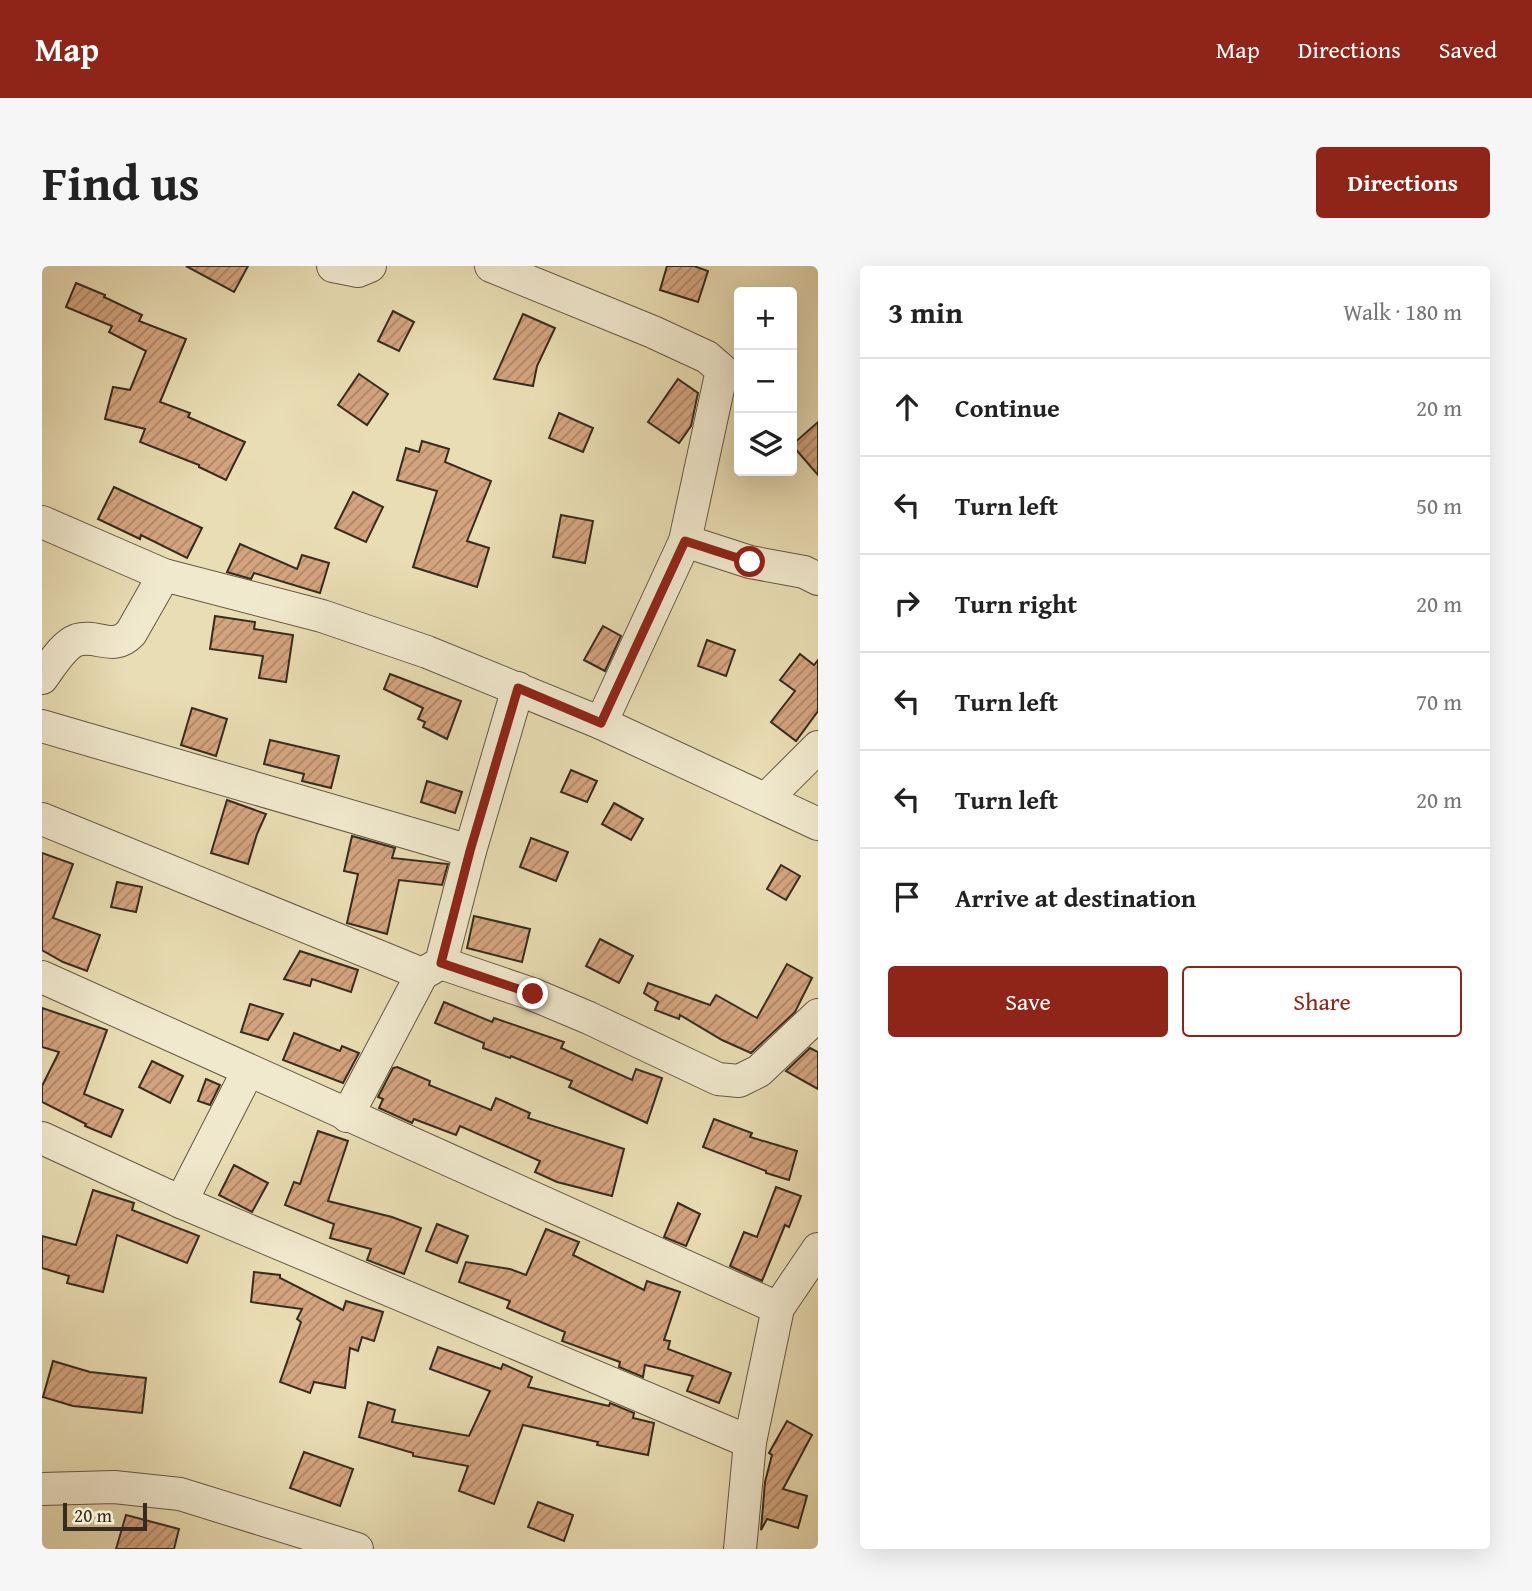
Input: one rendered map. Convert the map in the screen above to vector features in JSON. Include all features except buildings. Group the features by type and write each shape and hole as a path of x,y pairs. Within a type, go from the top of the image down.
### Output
{"street":[{"path":"333,266 358,271 370,266"},
{"path":"491,266 706,356 722,370 685,541 601,723"},
{"path":"42,522 163,575 322,616 428,652 601,723 818,824"},
{"path":"685,541 750,562 804,572 818,579"},
{"path":"42,678 64,650 76,640 114,643 124,640 131,633 163,575"},
{"path":"347,1116 432,969 518,688"},
{"path":"42,726 470,851"},
{"path":"767,798 818,747"},
{"path":"42,819 432,969 533,994 589,1017 718,1079 739,1081 759,1071 818,1015"},
{"path":"42,977 778,1308"},
{"path":"181,1202 248,1071"},
{"path":"42,1138 181,1202 750,1442"},
{"path":"740,1549 750,1442 778,1308 818,1249"},
{"path":"42,1489 114,1486 180,1494 351,1549"}],"route":[{"path":"533,994 441,963 470,851 518,688 601,723 685,541 750,562"}]}
